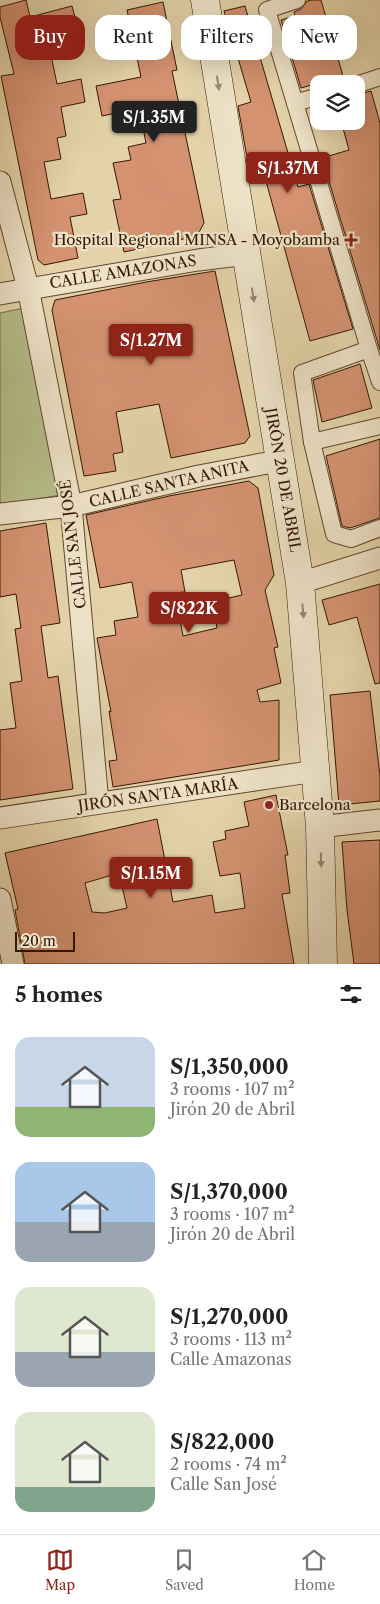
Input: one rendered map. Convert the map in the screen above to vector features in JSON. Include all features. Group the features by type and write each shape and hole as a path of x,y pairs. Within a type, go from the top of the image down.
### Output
{"main road":[{"name":"JIRÓN 20 DE ABRIL","path":"204,0 247,254 278,461 300,583 320,827 323,964"}],"street":[{"path":"297,0 267,10 380,382"},
{"path":"365,82 380,78"},
{"path":"295,104 310,99"},
{"name":"CALLE SAN JOSÉ","path":"0,182 28,288 71,506 98,803"},
{"name":"CALLE AMAZONAS","path":"0,294 198,260 247,254"},
{"path":"369,349 302,373 312,442 334,534 351,539 380,528"},
{"path":"312,442 380,426"},
{"name":"CALLE SANTA ANITA","path":"0,514 71,506 199,476 278,461"},
{"path":"300,583 380,558"},
{"name":"JIRÓN SANTA MARÍA","path":"0,818 316,771"},
{"path":"320,827 380,820"},
{"path":"0,899 13,964"}],"green space":[{"path":"29,307 67,494 0,505 0,313"}],"building":[{"path":"26,0 30,15 15,15 15,60 52,60 57,84 81,79 85,102 61,107 66,136 57,138 61,159 44,162 51,199 83,193 87,214 70,217 78,258 44,265 38,260 1,76 14,74 0,17 0,7"},
{"path":"321,0 325,15 295,15 294,12 301,9 307,1"},
{"path":"163,2 166,15 128,15 127,10"},
{"path":"72,6 74,15 38,15"},
{"path":"245,6 248,15 225,15 224,11"},
{"path":"171,41 177,70 172,71 204,223 197,236 124,252 113,200 121,199 113,163 131,160 128,147 146,143 139,108 102,116 96,86 141,77 137,60 171,60"},
{"path":"239,60 261,60 298,187 309,184 353,329 310,341 261,163 250,166 246,152 238,106 251,102"},
{"path":"293,60 338,60 343,75 310,75 310,85 301,88"},
{"path":"371,91 380,123 380,350 322,158 349,150 343,130 365,130 365,93"},
{"path":"215,271 250,436 245,443 171,458 159,404 116,412 123,452 113,454 116,471 84,476 52,310 55,300"},
{"path":"360,364 372,408 322,422 313,380"},
{"path":"380,439 380,518 350,528 342,526 326,456"},
{"path":"249,481 258,488 274,575 265,590 278,647 274,648 281,683 257,690 260,702 279,700 279,760 113,787 109,761 117,760 109,711 111,712 97,638 116,635 114,621 138,617 132,582 100,588 86,515 169,496","holes":["234,560 242,595 212,602 217,628 183,636 175,593 185,592 181,570"]},
{"path":"46,523 60,623 41,626 48,678 58,676 73,789 0,800 0,730 16,728 10,683 22,681 15,629 21,628 16,594 0,597 0,531"},
{"path":"380,584 380,683 375,684 357,617 329,625 322,600"},
{"path":"370,691 380,776 380,801 339,805 330,695"},
{"path":"276,795 288,855 285,855 290,893 282,894 294,964 25,964 15,910 18,909 5,853 157,819 173,902 212,895 215,913 245,908 240,873 220,876 213,842 226,839 225,831 249,826 244,802","holes":["119,873 127,908 105,913 92,912 85,883"]},
{"path":"380,840 380,964 354,964 347,910 342,842"}],"place":[{"name":"Hospital Regional MINSA - Moyobamba","path":"351,240"},
{"name":"Barcelona","path":"269,805"}]}
